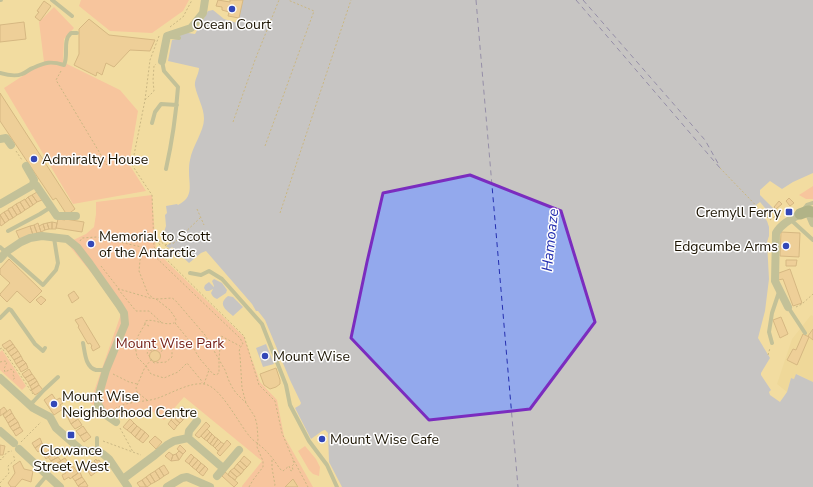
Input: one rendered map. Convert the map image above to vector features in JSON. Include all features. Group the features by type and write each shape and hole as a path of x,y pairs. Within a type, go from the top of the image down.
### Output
{"street":[{"path":"162,60 164,33 190,28 203,13 205,0"},
{"path":"0,139 6,138 11,145"},
{"path":"26,166 34,180 33,185"},
{"path":"0,204 33,185"},
{"path":"33,185 36,185 57,216 76,216"},
{"path":"789,308 775,281 776,233 779,228 802,214 813,223"},
{"path":"0,259 3,249 30,238 42,236 68,239 77,247 90,264 124,313 125,324 106,370 99,394 98,404 103,413 116,422"},
{"path":"0,378 37,411 50,417 56,428 81,450 88,452 100,452 109,459 128,487"},
{"path":"188,438 189,431 197,421"},
{"path":"0,431 60,487"},
{"path":"123,479 174,440 188,438 223,468"},
{"path":"217,476 240,450"},
{"path":"167,487 182,478 187,478 210,487"}],"lane":[{"path":"52,0 72,16"},
{"path":"0,73 11,76 22,74 32,68 48,62 55,62 64,65 66,60 67,36 71,33 77,33"},
{"path":"164,33 179,38"},
{"path":"162,60 164,72 178,87 177,105 166,170"},
{"path":"152,123 155,112 160,104 177,105"},
{"path":"8,231 51,207"},
{"path":"802,214 813,240"},
{"path":"3,249 43,285 56,270 58,263 54,237"},
{"path":"190,274 201,275 209,272 222,279 262,324 286,385 290,404 309,441 327,465 337,487"},
{"path":"772,343 769,332 772,312 780,290"},
{"path":"789,308 805,333"},
{"path":"0,318 8,309 11,310 35,344 43,351 45,348"},
{"path":"83,343 88,365 95,370 106,370"},
{"path":"29,404 58,377"},
{"path":"97,438 100,452"},
{"path":"37,487 47,475"}],"path":[{"path":"192,0 183,18 164,33 150,60 145,100 132,165 152,195 154,247 244,336 259,385 275,400 282,433 292,457 308,487"},
{"path":"233,122 255,60 279,0"},
{"path":"264,146 314,11 288,0"},
{"path":"280,213 351,0"},
{"path":"145,100 154,91 154,66 162,60"},
{"path":"64,65 56,80 106,165"},
{"path":"11,145 26,166"},
{"path":"720,168 770,220 778,214 802,214"},
{"path":"197,209 204,225"},
{"path":"165,245 174,243 200,217"},
{"path":"77,247 82,238 97,237 146,248 155,256 240,338 243,344 239,352 242,388 246,403"},
{"path":"160,245 158,242 162,242 169,250 168,252 163,248"},
{"path":"146,248 140,260 139,271 148,294 170,310 176,318 175,323 213,374 216,376 219,373 221,336 241,346"},
{"path":"149,251 151,249 154,252"},
{"path":"155,256 156,255 154,252 156,249"},
{"path":"90,264 96,260 136,311 149,311 162,323"},
{"path":"117,287 131,293 158,299 172,298 205,335 225,370 232,387 246,403 255,417 257,430 256,447 263,461 263,467 249,487"},
{"path":"789,308 802,304 813,294"},
{"path":"175,323 162,323 152,320 146,321 135,345 137,357 152,374 164,378 178,372 186,363 201,380 202,384"},
{"path":"145,324 149,326"},
{"path":"164,339 172,349 172,357 166,362 154,364 151,360 147,353 157,341 164,339"},
{"path":"0,349 2,348 36,399"},
{"path":"149,350 152,351 161,348 163,350 159,353"},
{"path":"768,355 769,351"},
{"path":"148,400 138,392 136,388 141,374 151,360"},
{"path":"0,362 7,362 4,369 5,372 11,369 14,372 13,375 15,378 8,385"},
{"path":"204,384 209,369"},
{"path":"106,370 129,382 138,384"},
{"path":"106,415 114,408 157,399 188,386 199,383 204,384 212,386 252,439 267,451 283,471 289,466 291,471 293,470 292,466 294,464 292,457"},
{"path":"17,446 47,415"},
{"path":"116,422 133,452"},
{"path":"97,438 141,455 147,462"},
{"path":"0,459 1,460 7,452 12,451 15,460 8,466 9,473 0,483"},
{"path":"272,459 274,487"}],"highlighted area":[{"path":"470,175 561,211 595,322 530,409 429,420 351,338 383,193"}],"shaded area":[{"path":"811,315 813,316 813,382 797,374 794,379 791,378 787,392 777,384 792,339"}],"green space":[{"path":"81,0 189,0 183,11 152,33 110,31 79,6"},
{"path":"54,7 74,28 64,39 63,62 120,90 138,111 129,164 146,191 73,204 4,88 44,62 39,22"},
{"path":"813,186 813,199 806,199 799,195"},
{"name":"Mount Wise Park","path":"152,195 156,251 244,337 260,382 277,400 284,436 313,487 299,487 293,479 285,487 242,487 262,461 184,397 164,420 148,408 118,416 110,414 90,403 121,314 94,276 67,243 86,234 94,227 96,202"},
{"path":"2,350 26,386 22,390 0,370 0,352"},
{"path":"305,446 316,459 320,467 319,476 313,474 309,470 298,451"}],"water":[{"name":"Hamoaze","path":"243,0 813,0 813,173 782,189 770,181 760,190 760,195 775,210 770,214 760,202 755,206 767,221 769,227 767,242 769,279 765,311 758,338 770,358 761,375 771,390 769,392 770,395 780,402 787,392 791,378 794,379 796,374 813,382 813,487 342,487 329,462 328,433 325,430 322,431 311,439 295,408 301,403 265,320 206,251 201,253 189,263 172,247 170,249 166,246 173,241 165,241 163,235 166,226 166,206 178,205 189,195 191,155 202,129 204,119 203,110 195,86 199,68 168,61 172,40 178,39 181,32 195,34 208,11 213,10 224,19 237,23"},
{"path":"214,279 222,283 227,290 226,293 217,299 211,294 213,289 206,291 204,288 209,282 214,287 212,281"},
{"path":"228,296 233,297 243,307 233,316 225,309 223,304"},
{"name":"Mount Wise","path":"266,344 274,364 263,367 256,348"}],"building":[{"name":"Ocean Court","path":"218,0 230,2 230,0 243,0 239,18 228,16 229,12 222,10 222,7 216,6"},
{"path":"44,1 51,6 40,21 35,17"},
{"path":"89,19 109,35 155,40 150,51 130,50 114,67 106,63 102,75 97,72 96,76 74,65 79,54 79,29"},
{"path":"24,22 26,39 0,42 0,25"},
{"name":"Admiralty House","path":"0,93 75,209 67,215 56,198 53,200 0,121"},
{"path":"37,192 42,200 37,202 32,195"},
{"path":"32,195 37,202 33,205 28,197"},
{"path":"28,197 33,205 30,207 25,200"},
{"path":"789,198 794,203 790,206 786,201"},
{"path":"25,199 30,207 25,210 20,202"},
{"path":"779,201 782,204 776,209 774,207"},
{"path":"20,202 25,210 21,213 16,204"},
{"path":"16,204 21,213 17,215 12,207"},
{"path":"12,207 17,215 13,218 8,209"},
{"path":"8,210 13,218 9,220 4,212"},
{"path":"4,212 9,220 5,223 0,215"},
{"path":"0,215 5,223 1,226 0,224"},
{"path":"58,219 84,222 82,232 56,228"},
{"path":"52,222 57,223 56,229 52,229"},
{"path":"52,222 52,229 49,229 47,223"},
{"path":"38,223 41,232 37,233 34,225"},
{"path":"47,223 49,229 45,230 43,224"},
{"path":"43,224 45,230 41,232 39,226"},
{"path":"34,225 37,233 33,235 30,226"},
{"path":"30,226 33,235 20,240 16,231"},
{"path":"781,232 800,233 799,257 780,256"},
{"path":"9,259 42,291 30,303 17,291 7,302 0,295 10,283 0,274 0,269"},
{"path":"786,260 797,260 796,266 786,266"},
{"path":"790,269 802,303 793,306 783,279 778,280 776,274"},
{"path":"74,291 79,298 72,303 68,295"},
{"path":"41,296 46,300 41,305 36,300"},
{"path":"82,317 100,347 93,351 92,346 90,343 88,344 75,320"},
{"path":"781,317 788,334 780,338 773,320"},
{"path":"813,329 813,340 808,336"},
{"path":"803,334 809,337 797,365 787,360 793,349 796,350"},
{"path":"10,340 13,344 5,349 2,345"},
{"path":"13,344 15,347 8,352 6,349"},
{"path":"15,347 18,351 11,356 8,352"},
{"path":"18,351 21,356 14,360 11,356"},
{"path":"153,351 157,351 159,352 159,360 153,361 150,358 150,354"},
{"path":"21,356 23,360 16,364 14,360"},
{"path":"23,360 26,363 19,368 16,364"},
{"path":"26,363 28,368 21,372 19,368"},
{"path":"276,368 280,384 270,389 264,385 260,374"},
{"path":"29,369 32,374 25,378 22,374"},
{"path":"32,374 35,378 28,382 25,378"},
{"path":"35,378 37,381 30,386 28,382"},
{"path":"37,381 39,385 32,390 30,386"},
{"path":"39,385 43,390 35,395 31,390"},
{"name":"Mount Wise Neighborhood Centre","path":"52,394 56,400 60,398 63,403 60,405 63,409 54,415 44,400"},
{"path":"182,406 189,412 185,417 178,410"},
{"path":"4,407 7,411 0,416 0,410"},
{"path":"70,408 74,413 68,418 64,413"},
{"path":"10,409 12,413 5,418 3,415"},
{"path":"179,411 185,417 183,420 176,414"},
{"path":"12,413 15,418 8,423 5,418"},
{"path":"74,413 78,419 71,424 68,418"},
{"path":"176,414 183,420 180,423 173,417"},
{"path":"173,417 180,423 177,426 171,420"},
{"path":"15,418 18,422 10,427 8,423"},
{"path":"78,419 82,425 75,429 71,424"},
{"path":"130,419 134,423 127,430 123,427"},
{"path":"171,420 177,426 174,430 168,424"},
{"path":"18,422 20,427 13,431 10,427"},
{"path":"206,422 210,426 199,438 195,435"},
{"path":"134,423 137,426 131,433 127,430"},
{"path":"83,426 87,432 80,436 76,431"},
{"path":"137,426 141,429 135,437 131,433"},
{"path":"20,427 23,431 16,436 13,431"},
{"path":"141,429 145,432 139,440 135,437"},
{"path":"207,429 210,432 204,439 201,436"},
{"path":"87,432 91,437 84,442 80,436"},
{"path":"145,432 149,436 143,443 139,440"},
{"path":"210,432 212,434 207,441 204,439"},
{"path":"212,434 215,437 210,444 207,441"},
{"name":"Mount Wise Cafe","path":"322,435 325,436 325,442 322,443 319,442 318,439 319,436"},
{"path":"155,436 162,442 156,449 149,442"},
{"path":"215,437 218,439 213,446 210,444"},
{"path":"40,438 42,443 35,448 32,443"},
{"path":"218,439 221,442 215,448 213,446"},
{"path":"227,440 231,444 220,456 217,453"},
{"path":"221,442 224,444 218,451 215,448"},
{"path":"42,443 45,447 38,452 35,448"},
{"path":"0,445 5,446 3,455 0,455"},
{"path":"48,445 50,450 43,454 41,450"},
{"path":"180,445 186,451 183,454 177,449"},
{"path":"50,450 53,454 46,459 43,454"},
{"path":"179,451 183,454 179,460 176,454"},
{"path":"169,452 173,455 171,461 165,456"},
{"path":"55,453 58,457 51,461 48,457"},
{"path":"176,454 179,460 171,461 173,455"},
{"path":"191,454 194,457 189,464 185,461"},
{"path":"244,456 251,462 247,467 240,461"},
{"path":"58,457 61,461 53,466 51,461"},
{"path":"194,457 198,460 192,467 189,464"},
{"path":"65,458 69,464 56,472 54,468 58,465 57,463"},
{"path":"96,459 97,461 99,460 104,468 99,470 94,461"},
{"path":"198,460 201,463 196,470 192,467"},
{"path":"20,461 24,469 33,471 31,482 22,479 15,487 11,487 8,483 15,473 13,466"},
{"path":"240,461 247,467 244,470 237,464"},
{"path":"92,462 93,464 95,462 99,470 95,473 89,464"},
{"path":"201,463 205,466 199,473 196,470"},
{"path":"89,464 95,473 91,476 86,468"},
{"path":"237,464 244,470 241,474 234,468"},
{"path":"164,465 169,473 164,476 159,468"},
{"path":"73,466 78,473 70,479 69,477 64,480 62,475"},
{"path":"205,466 208,469 203,476 199,473"},
{"path":"159,468 164,476 160,479 155,471"},
{"path":"234,468 241,474 237,477 230,471"},
{"path":"155,471 160,479 155,482 150,474"},
{"path":"230,471 237,477 235,480 228,475"},
{"path":"80,472 82,477 75,481 72,477"},
{"path":"225,472 238,483 234,487 222,476"},
{"path":"150,474 155,482 151,484 146,477"},
{"path":"82,477 85,481 78,486 75,481"},
{"path":"146,477 151,484 147,487 142,480"},
{"path":"293,479 298,487 285,487"},
{"path":"142,480 146,487 140,487 137,483"},
{"path":"85,481 88,486 78,486"}],"ferry route":[{"path":"476,0 518,487"},
{"path":"576,0 720,168"},
{"path":"583,0 705,140 719,165"}],"place":[{"name":"Ocean Court","path":"232,9"},
{"name":"Admiralty House","path":"34,159"},
{"name":"Cremyll Ferry","path":"789,212"},
{"name":"Memorial to Scott of the Antarctic","path":"91,244"},
{"name":"Edgcumbe Arms","path":"786,246"},
{"name":"Mount Wise","path":"265,356"},
{"name":"Mount Wise Neighborhood Centre","path":"54,404"},
{"name":"Clowance Street West","path":"71,435"},
{"name":"Mount Wise Cafe","path":"322,439"}]}
